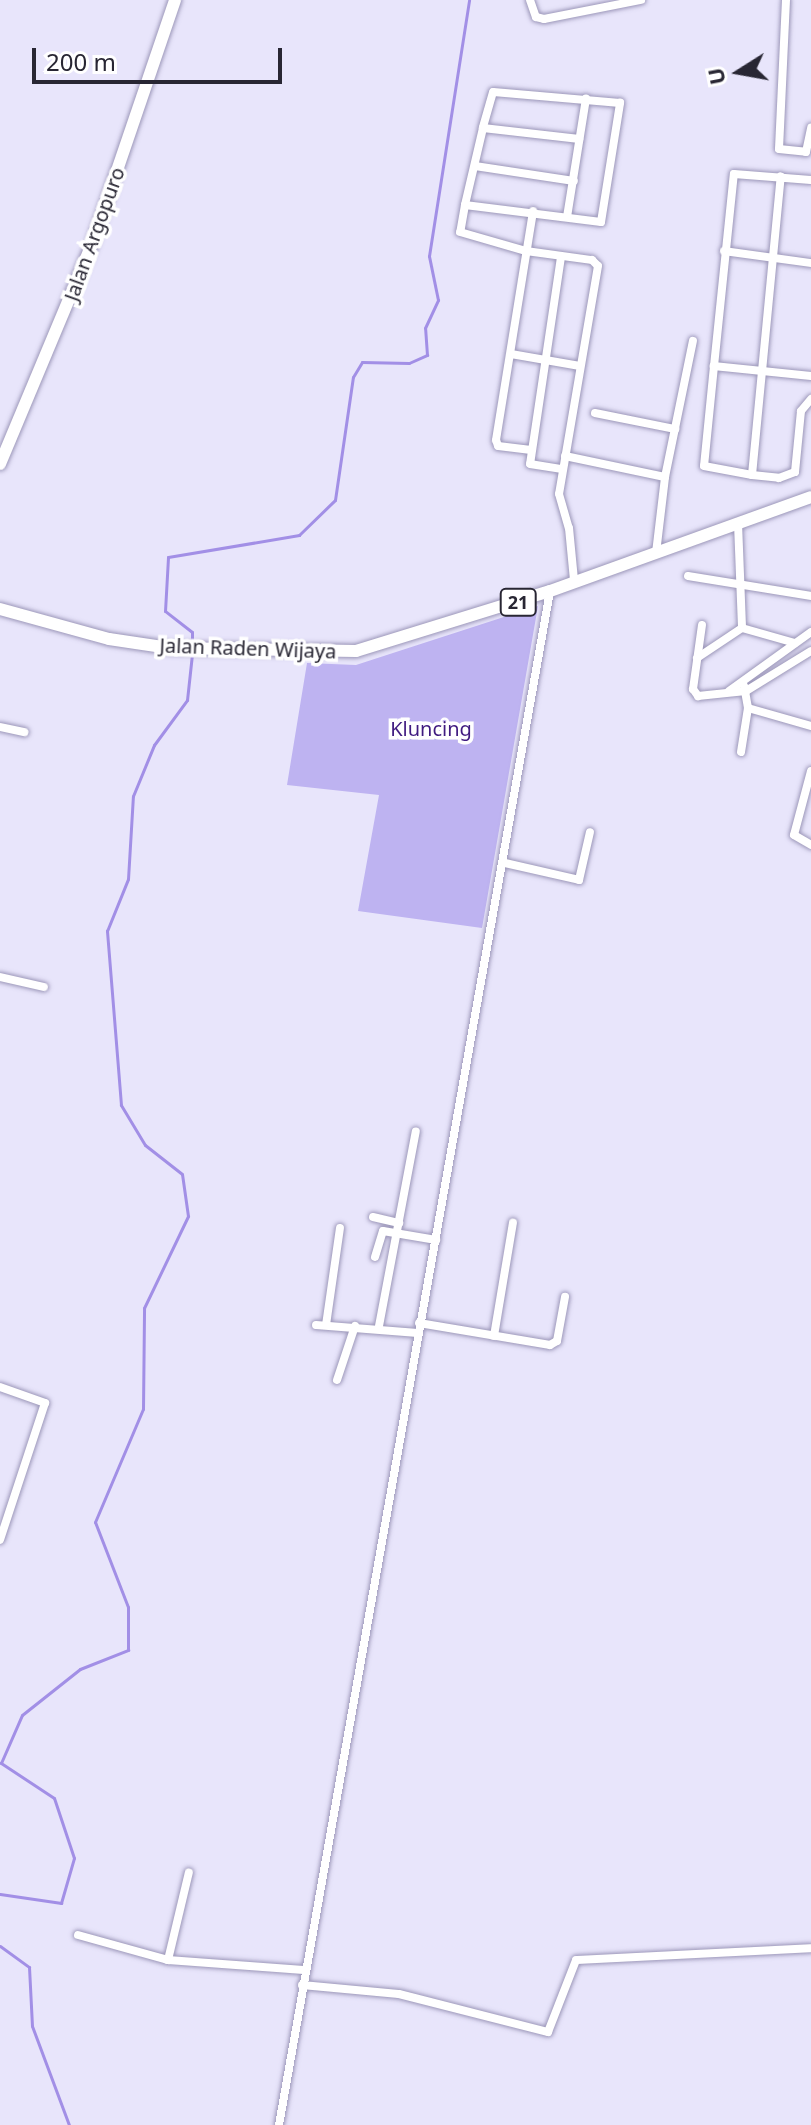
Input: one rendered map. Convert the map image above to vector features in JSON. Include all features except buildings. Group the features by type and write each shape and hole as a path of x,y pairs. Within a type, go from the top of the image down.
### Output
{"highway":[{"name":"Jalan Argopuro","path":"0,464 92,244 175,0"},
{"name":"Jalan Raden Wijaya","path":"0,609 109,639 187,649 356,651 550,591 811,497"}],"street":[{"path":"530,0 536,17 544,19 637,1"},
{"path":"786,0 779,149 806,152 811,128"},
{"path":"465,205 533,211 597,223 603,217 620,103 495,90 465,205 463,236 526,251 592,260 598,266 559,494 569,528 574,580"},
{"path":"567,217 586,99"},
{"path":"483,128 579,139"},
{"path":"475,166 574,181"},
{"path":"811,180 734,174 704,466 779,478 795,472 801,411 811,399"},
{"path":"752,475 781,176"},
{"path":"531,450 498,446 496,440 533,211"},
{"path":"724,251 811,263"},
{"path":"561,257 531,450 532,468 561,469"},
{"path":"656,553 665,477 693,341"},
{"path":"511,354 580,366"},
{"path":"714,366 811,375"},
{"path":"595,413 675,429"},
{"path":"565,456 665,477"},
{"path":"738,523 742,628"},
{"path":"688,576 811,596"},
{"path":"279,2125 418,1328 505,863 550,591"},
{"path":"702,625 695,695 746,691 811,651"},
{"path":"697,658 742,628 795,643"},
{"path":"728,691 811,632"},
{"path":"740,680 746,691 748,708 741,752"},
{"path":"748,708 811,726"},
{"path":"0,727 24,732"},
{"path":"811,771 794,835 811,845"},
{"path":"505,863 579,880 590,832"},
{"path":"0,977 44,987"},
{"path":"379,1326 416,1131"},
{"path":"373,1217 399,1223"},
{"path":"494,1336 513,1223"},
{"path":"340,1228 321,1325 418,1328 553,1344 565,1297"},
{"path":"375,1257 381,1233 436,1240"},
{"path":"337,1380 355,1326"},
{"path":"0,1387 45,1403 0,1540"},
{"path":"168,1960 189,1872"},
{"path":"78,1935 168,1960 304,1970"},
{"path":"302,1985 399,1994 548,2032 574,1961 811,1948"}],"green space":[{"name":"Kluncing","path":"538,606 482,928 358,911 379,795 287,785 307,663 356,665"}],"waterway":[{"path":"192,646 192,632 165,611 168,557 299,535 335,500 353,377 362,362 409,363 427,355 425,328 438,300 429,256 469,0"},
{"path":"0,1894 61,1903 74,1858 54,1798 1,1763 22,1715 80,1669 128,1650 128,1607 95,1522 143,1409 144,1308 188,1216 182,1174 145,1145 121,1105 107,931 128,879 133,796 154,745 187,700 192,654"},
{"path":"0,1946 29,1967 32,2026 69,2125"}]}
